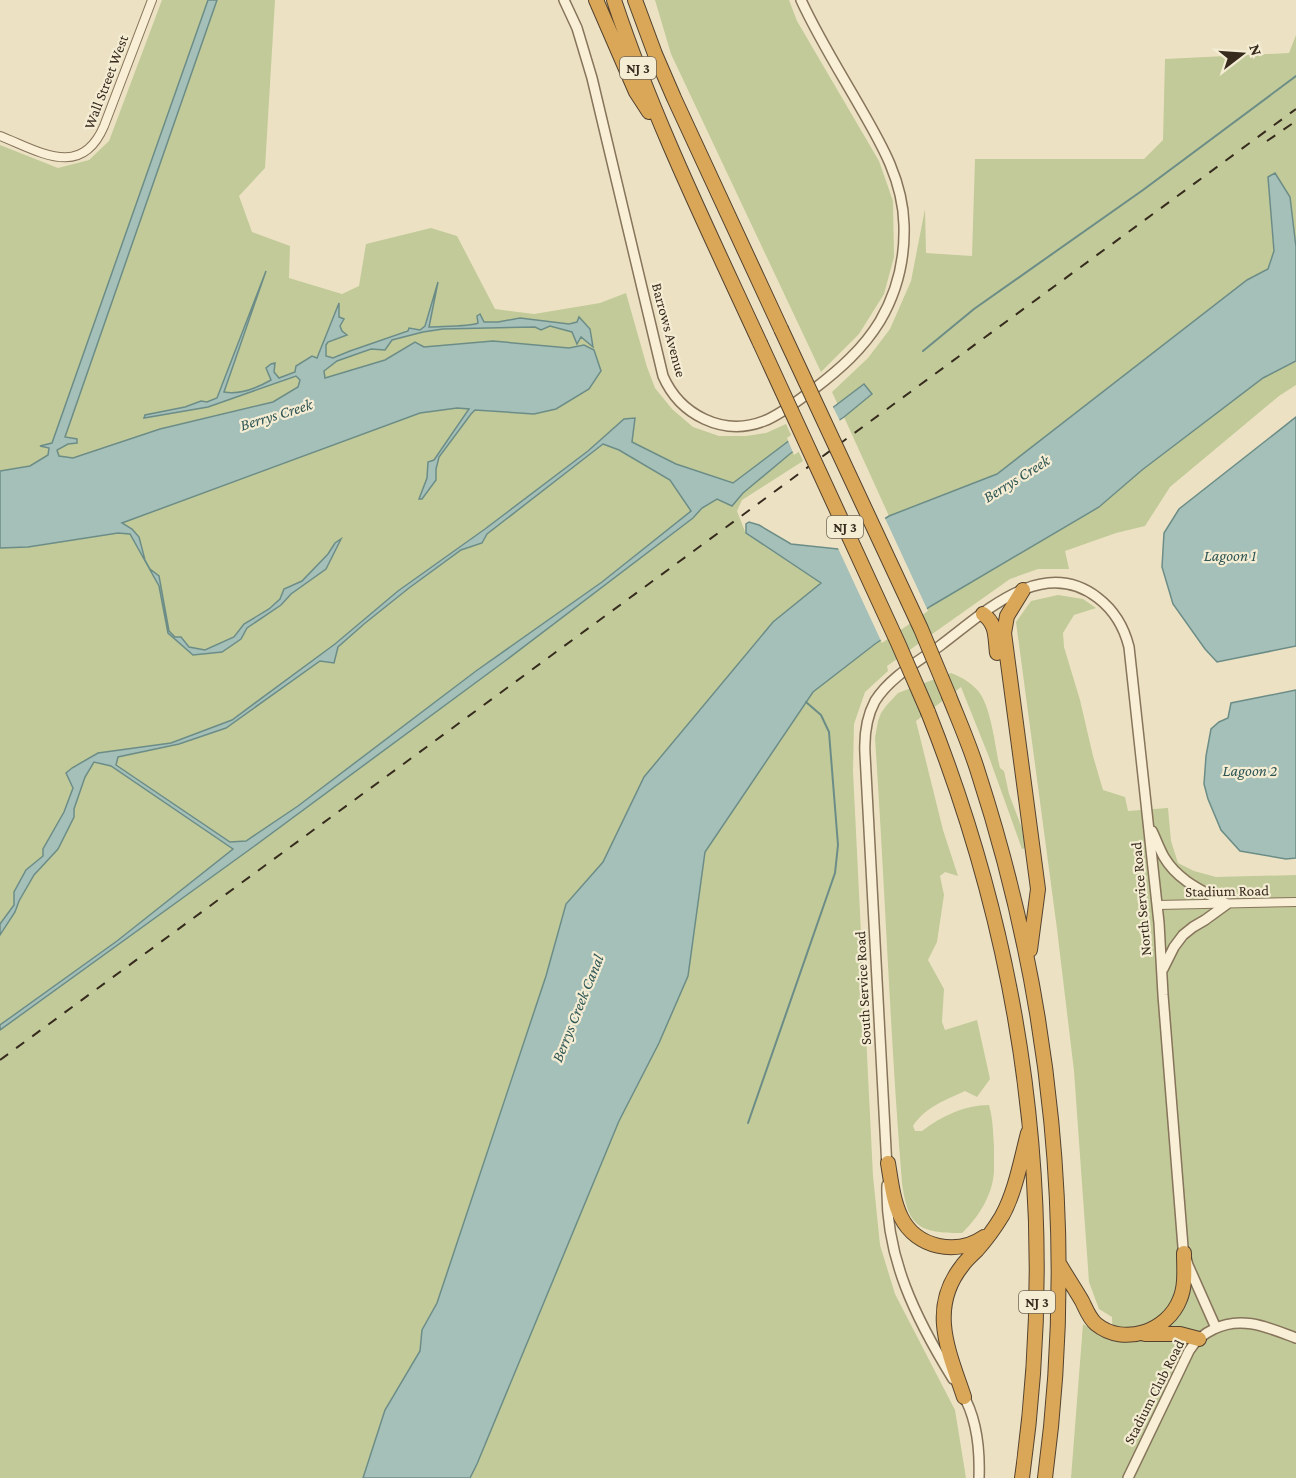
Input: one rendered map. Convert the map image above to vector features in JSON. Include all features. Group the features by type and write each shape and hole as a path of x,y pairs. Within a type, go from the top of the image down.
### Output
{"highway":[{"path":"596,0 636,92 665,136"},
{"name":"NJ 3","path":"614,0 665,136 902,650 928,712 962,803 992,909 1016,1018 1030,1126 1036,1207 1037,1301 1033,1386 1022,1478"},
{"name":"NJ 3","path":"635,0 671,91 921,629 978,770 994,823 1013,892 1041,1032 1057,1190 1059,1265 1056,1365 1045,1478"},
{"path":"1023,590 1007,616 1004,633 1038,889 1028,961"},
{"path":"983,614 992,621 994,628 1016,789 1033,849"},
{"path":"964,1397 946,1341 944,1311 950,1287 957,1274 998,1222 1007,1206 1030,1126"},
{"path":"888,1163 894,1198 900,1216 909,1230 921,1240 936,1246 959,1247 978,1241 990,1232"},
{"path":"1140,1334 1164,1321 1177,1306 1183,1289 1184,1253"},
{"path":"1059,1265 1087,1312 1097,1324 1107,1330 1118,1333 1180,1334 1199,1339"},
{"path":"1051,1422 1052,1478"}],"street":[{"name":"Wall Street West","path":"0,136 61,158 77,156 95,144 102,132 152,0"},
{"name":"Barrows Avenue","path":"564,0 577,28 592,78 663,376 673,395 693,414 714,423 736,426 752,424 774,416 816,387 854,356 885,312 895,288 903,254 902,204 892,167 801,0"},
{"name":"North Service Road","path":"983,614 1004,598 1023,590 1051,582 1067,584 1082,588 1102,600 1122,625 1127,640 1158,905 1184,1253 1216,1328"},
{"name":"South Service Road","path":"979,1478 977,1440 964,1397 909,1297 892,1245 887,1210 888,1163 865,754 866,726 870,713 887,686 983,614"},
{"path":"1148,821 1163,855 1179,876 1227,904 1183,935 1162,971"},
{"name":"Stadium Road","path":"1158,905 1296,902"},
{"path":"1216,1328 1234,1322 1247,1322 1259,1324 1296,1338"},
{"name":"Stadium Club Road","path":"1128,1478 1192,1346 1216,1328"}],"green space":[{"path":"162,0 275,0 265,168 239,196 252,232 290,246 289,278 342,294 359,286 366,244 431,228 457,236 495,309 534,314 600,303 626,293 655,388 672,409 693,427 719,436 746,436 766,433 786,424 803,461 742,500 737,511 746,534 821,583 773,623 644,777 603,862 566,904 546,976 437,1303 422,1330 420,1351 385,1410 363,1478 0,1478 0,145 58,168 89,160 109,141"},
{"path":"655,0 789,0 797,21 879,161 893,201 894,257 884,294 859,334 821,372 671,54"},
{"path":"1296,35 1296,247 1290,197 1271,222 1274,252 1268,269 1247,280 997,474 889,516 844,417 871,394 864,384 838,405 832,392 868,358 890,329 911,281 925,209 926,253 972,256 975,159 1144,159 1163,140 1165,59 1289,53"},
{"path":"1296,361 1296,385 1279,396 1170,487 1145,526 1116,533 1065,551 1069,569 1038,569 1010,579 887,666 888,671 865,692 854,724 853,771 873,1176 880,1245 895,1294 955,1410 966,1478 470,1478 619,1121 659,1043 688,976 705,852 813,692 875,644 931,606 1099,507 1142,470 1263,378"},
{"path":"1058,595 1083,599 1096,608 1074,615 1063,633 1064,647 1103,790 1125,797 1128,811 1168,808 1171,841 1178,863 1194,871 1216,877 1296,875 1296,1478 1071,1478 1083,1324 1104,1338 1113,1338 1112,1317 1099,1309 1089,1282 1074,1071 1016,622 1031,601"},
{"path":"951,673 972,685 985,702 991,720 1000,768 1004,771 1026,848 1022,849 961,687 916,721 943,830 958,876 945,872 940,876 944,895 937,942 928,960 944,989 942,1022 945,1030 977,1020 990,1079 977,1097 965,1091 930,1109 913,1126 915,1131 922,1131 954,1112 989,1105 994,1147 993,1180 984,1205 962,1233 935,1231 918,1224 908,1209 902,1183 875,738 881,713 898,693"}],"water":[{"name":"Berrys Creek","path":"208,0 217,0 65,437 77,439 77,443 68,444 57,450 59,456 73,458 160,429 273,402 298,387 300,380 296,376 208,407 144,418 145,415 217,398 266,271 224,392 236,393 248,390 271,380 266,368 271,364 275,363 274,372 279,378 295,372 296,366 312,356 317,358 339,303 339,317 344,319 340,326 347,335 328,342 326,356 333,358 408,331 409,328 420,330 425,326 438,282 429,327 478,323 477,316 480,314 484,322 520,318 569,324 577,322 579,317 590,329 593,347 581,337 577,344 572,332 550,326 541,330 535,327 443,329 392,340 385,350 371,349 337,361 324,371 325,378 385,360 415,342 424,347 493,341 569,348 584,345 594,350 601,371 589,389 556,409 534,414 475,410 439,457 436,480 422,499 419,499 427,478 428,462 434,460 469,409 457,408 420,413 122,523 139,537 145,560 150,569 159,576 169,631 175,637 181,637 189,647 205,650 234,637 244,624 269,609 280,599 284,589 302,581 341,539 326,569 291,594 281,605 247,628 241,639 222,652 193,655 168,633 159,586 130,534 118,533 28,547 0,548 0,471 30,466 48,455 49,448 40,446 52,443"},
{"path":"1275,173 1290,197 1296,247 1296,361 1263,378 1142,470 1099,507 931,606 875,644 813,692 705,852 688,976 659,1043 619,1121 470,1478 363,1478 385,1410 420,1351 422,1330 437,1303 546,976 566,904 603,862 644,777 773,622 821,583 746,533 746,524 749,522 759,525 791,544 838,549 889,516 997,474 1247,280 1268,269 1274,251 1268,177"},
{"path":"864,384 872,394 844,417 791,453 743,493 732,506 717,499 702,508 693,518 505,661 0,1030 0,1025 117,941 233,849 111,766 94,762 85,777 74,809 74,817 58,849 34,875 0,935 0,924 14,905 14,892 26,870 43,856 43,849 64,812 73,788 66,773 72,768 98,753 171,743 232,720 335,644 398,591 588,451 624,419 635,418 632,442 676,464 733,483","holes":["603,444 619,450 670,480 691,511 602,582 476,671 298,806 246,841 230,842 116,765 118,757 179,744 226,728 320,661 334,663 338,647 409,588 461,550 482,543 487,534"]},
{"name":"Lagoon 1","path":"1296,417 1296,646 1217,662 1173,604 1162,567 1164,533 1179,509"},
{"name":"Lagoon 2","path":"1296,690 1296,858 1286,859 1240,851 1221,830 1204,784 1211,729 1228,718 1231,703"}],"pier":[{"path":"832,405 841,423 794,455 787,438"},
{"path":"884,516 928,611 882,643 837,546"}],"waterway":[{"path":"923,351 974,309 1143,190 1296,76"},
{"path":"748,1123 835,873 838,845 829,732 821,715 806,702"}],"railway":[{"path":"0,1060 1296,109"},
{"path":"1267,141 1296,121"}],"water label":[{"name":"Berrys Creek Canal","path":"577,1008"}]}
